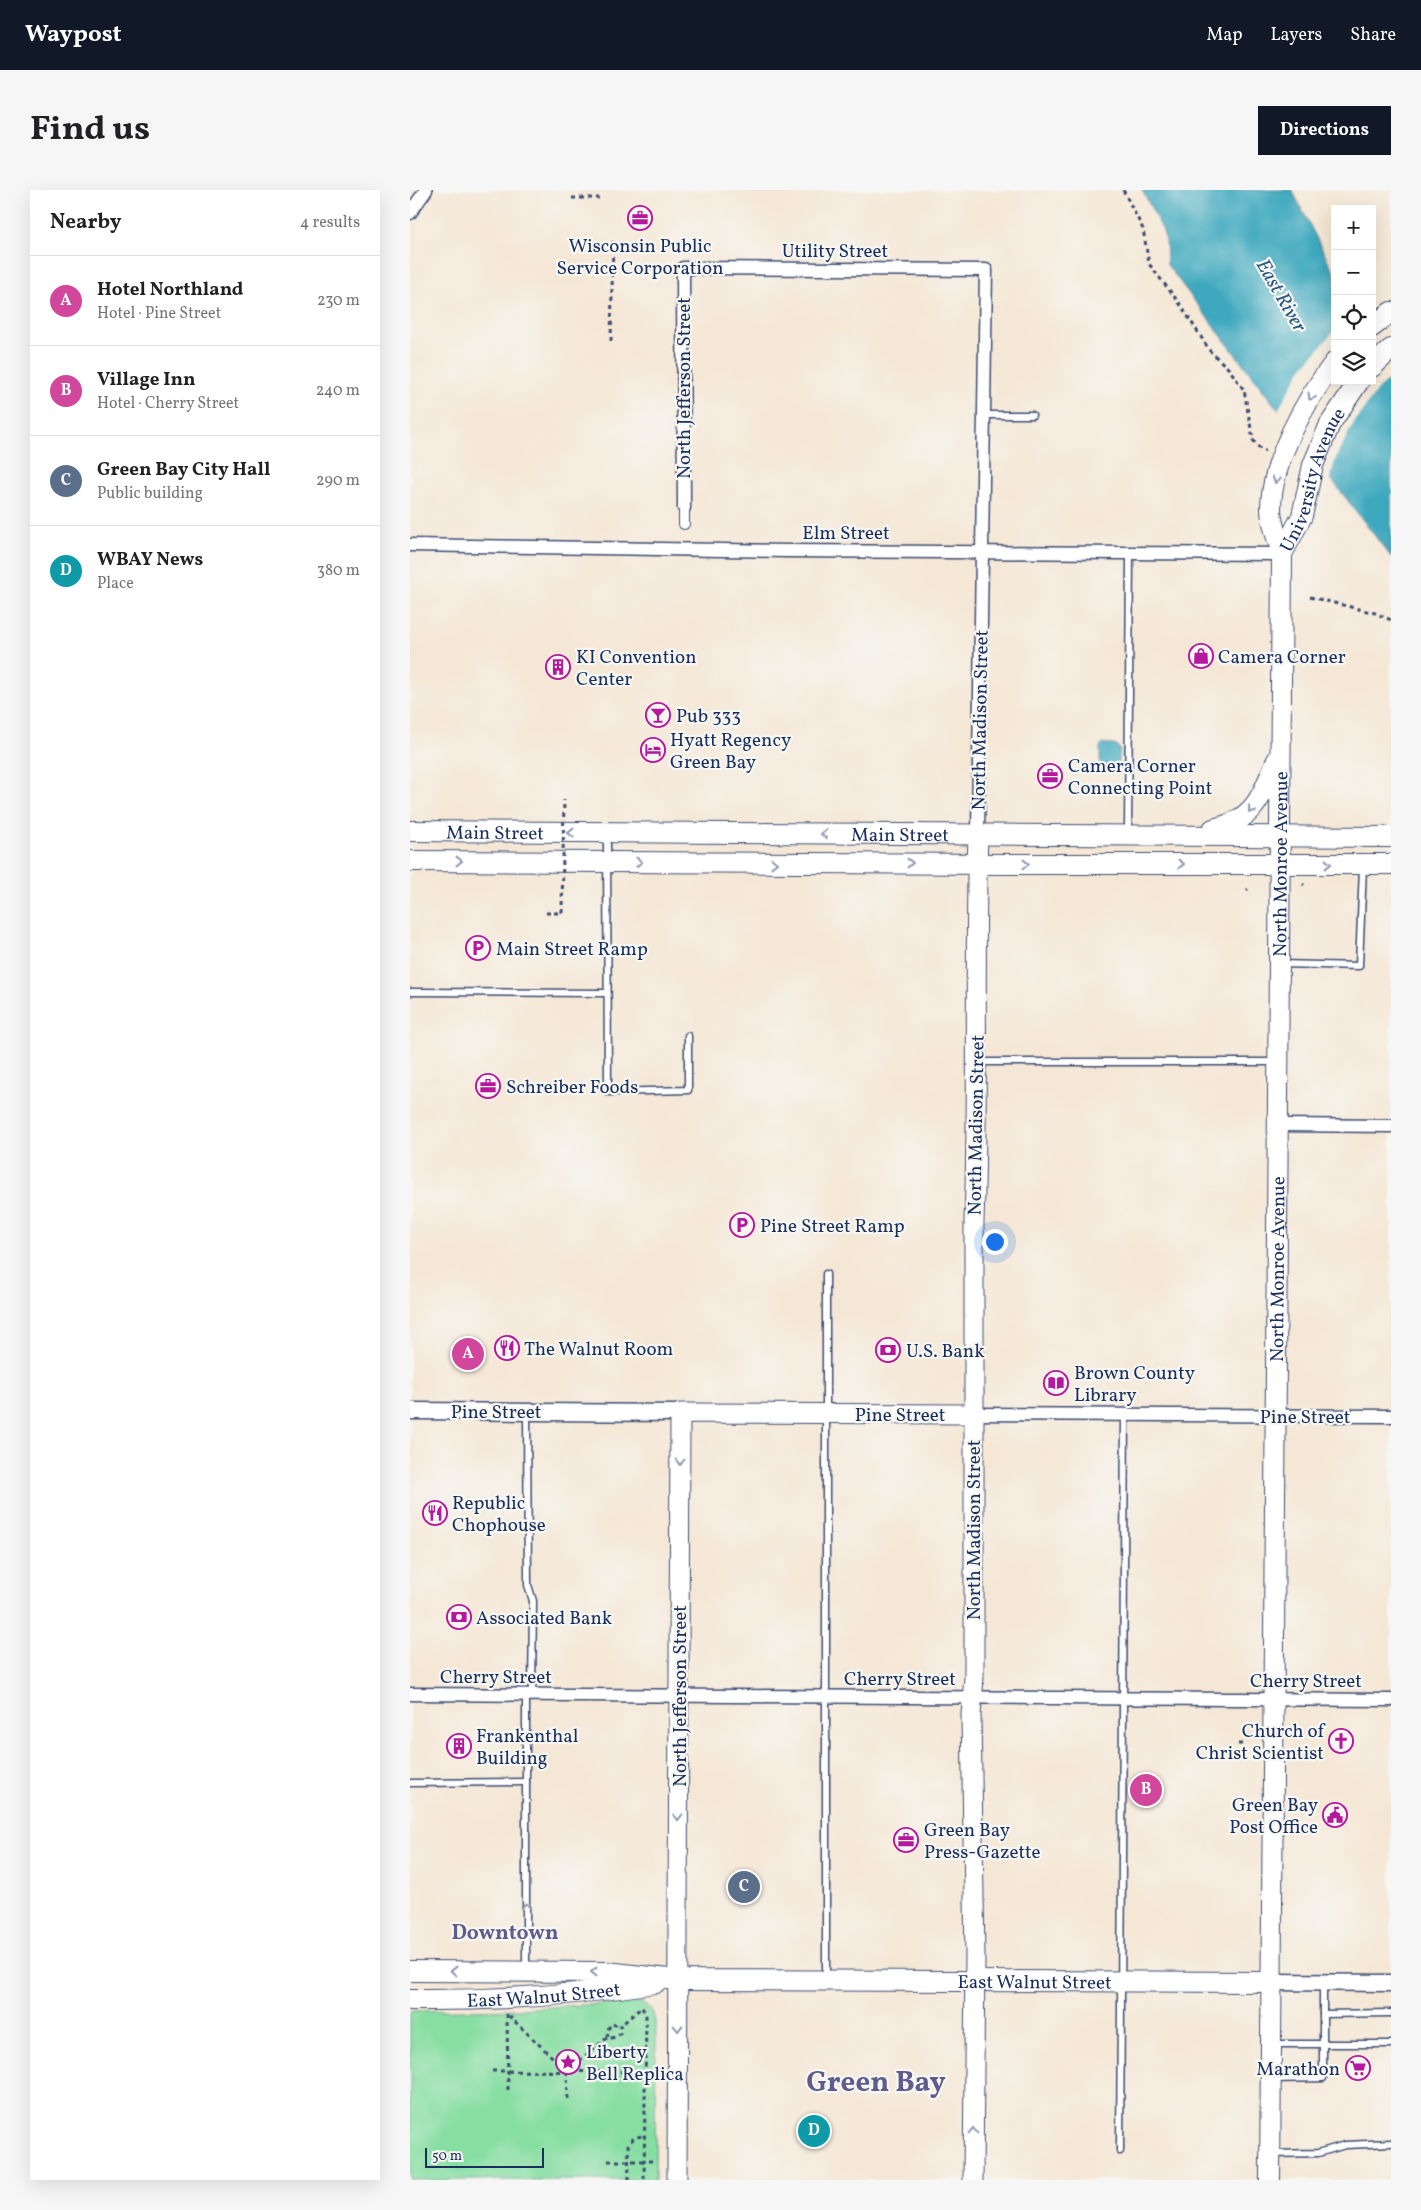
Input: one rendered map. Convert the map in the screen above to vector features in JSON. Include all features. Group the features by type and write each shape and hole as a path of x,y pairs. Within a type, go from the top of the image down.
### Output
{"main road":[{"path":"1376,363 1391,349"},
{"name":"University Avenue","path":"1282,554 1271,510 1279,467 1291,434 1314,391 1331,368"},
{"name":"University Avenue","path":"1282,554 1302,516 1313,465 1330,424 1357,385"},
{"name":"North Monroe Avenue","path":"1270,2180 1282,554"},
{"path":"1190,834 1232,824 1245,818 1258,801 1280,751"},
{"name":"Main Street","path":"410,831 1190,834 1391,837"},
{"name":"North Madison Street","path":"973,2180 975,1981 972,1697 978,834"},
{"name":"Main Street","path":"410,861 1391,864"},
{"name":"Pine Street","path":"680,1413 974,1414"},
{"name":"North Jefferson Street","path":"677,2180 680,1413"},
{"name":"East Walnut Street","path":"410,1971 630,1973 677,1980"},
{"name":"East Walnut Street","path":"410,2000 521,1999 602,1991 677,1980 1272,1982"}],"street":[{"path":"410,213 426,190"},
{"name":"Utility Street","path":"683,268 986,270"},
{"name":"North Jefferson Street","path":"683,268 684,508"},
{"name":"North Madison Street","path":"978,834 986,270"},
{"path":"684,508 684,524"},
{"name":"Elm Street","path":"410,545 1282,554"},
{"path":"1278,1125 1391,1126"},
{"name":"Pine Street","path":"410,1411 680,1413"},
{"name":"Pine Street","path":"974,1414 1391,1416"},
{"name":"Cherry Street","path":"410,1694 1391,1700"},
{"name":"East Walnut Street","path":"1272,1982 1391,1983"}],"lane":[{"path":"984,415 1032,415"},
{"path":"1128,834 1130,553"},
{"path":"607,833 608,1092 688,1090 688,1036"},
{"path":"1279,964 1359,966 1363,864"},
{"path":"410,992 607,993"},
{"path":"975,1062 1278,1062"},
{"path":"826,1274 826,1980"},
{"path":"526,1972 526,1782 533,1601 528,1585 527,1411"},
{"path":"1120,2151 1126,1415"},
{"path":"410,1783 526,1782"},
{"path":"1271,2079 1323,2078 1322,1983"},
{"path":"1323,2014 1391,2013"},
{"path":"1271,2044 1391,2044"},
{"path":"1271,2154 1318,2153 1345,2145 1391,2143"}],"path":[{"path":"1123,190 1143,229 1149,264 1180,304 1210,351 1229,369 1238,381 1246,399 1253,440 1259,448 1265,451"},
{"path":"572,198 599,198"},
{"path":"611,341 613,238"},
{"path":"1310,597 1345,604 1391,620"},
{"path":"546,913 562,914 564,800"},
{"path":"1238,1744 1243,1744"},
{"path":"608,2036 612,2038 620,2034 620,2026 642,2007 646,2016 644,2180"},
{"path":"508,2092 507,2014 567,2071 568,2101"},
{"path":"608,2036 607,2032 611,2024 620,2026"},
{"path":"567,2071 608,2036"},
{"path":"492,2071 646,2072"},
{"path":"629,2180 628,2144 634,2138 645,2135"},
{"path":"608,2161 653,2161"}],"green space":[{"path":"643,2003 652,2010 656,2025 655,2180 410,2180 410,2011 519,2009"}],"water":[{"name":"East River","path":"1142,190 1292,190 1331,266 1331,385 1376,385 1376,356 1391,385 1391,557 1167,265 1166,241"},
{"path":"1104,743 1117,746 1120,749 1119,765 1117,768 1108,768 1100,764 1100,746"}],"pier":[{"path":"1331,335 1331,385 1376,385 1376,352 1390,378 1377,390 1353,424 1337,455 1329,480 1277,412 1300,371"}],"place":[{"name":"Wisconsin Public Service Corporation","path":"640,218"},
{"name":"Camera Corner","path":"1201,656"},
{"name":"KI Convention Center","path":"558,667"},
{"name":"Pub 333","path":"658,715"},
{"name":"Hyatt Regency Green Bay","path":"653,750"},
{"name":"Camera Corner Connecting Point","path":"1050,776"},
{"name":"Main Street Ramp","path":"478,948"},
{"name":"Schreiber Foods","path":"488,1086"},
{"name":"Pine Street Ramp","path":"742,1225"},
{"name":"The Walnut Room","path":"507,1348"},
{"name":"U.S. Bank","path":"888,1350"},
{"name":"Hotel Northland","path":"468,1354"},
{"name":"Brown County Library","path":"1056,1383"},
{"name":"Republic Chophouse","path":"435,1513"},
{"name":"Associated Bank","path":"459,1617"},
{"name":"Church of Christ Scientist","path":"1341,1741"},
{"name":"Frankenthal Building","path":"459,1746"},
{"name":"Village Inn","path":"1146,1790"},
{"name":"Green Bay Post Office","path":"1335,1815"},
{"name":"Green Bay Press-Gazette","path":"906,1840"},
{"name":"Green Bay City Hall","path":"744,1887"},
{"name":"Liberty Bell Replica","path":"568,2062"},
{"name":"Marathon","path":"1358,2068"},
{"name":"WBAY News","path":"814,2131"}],"district":[{"name":"Downtown","path":"505,1932"},
{"name":"Green Bay","path":"876,2081"}]}
